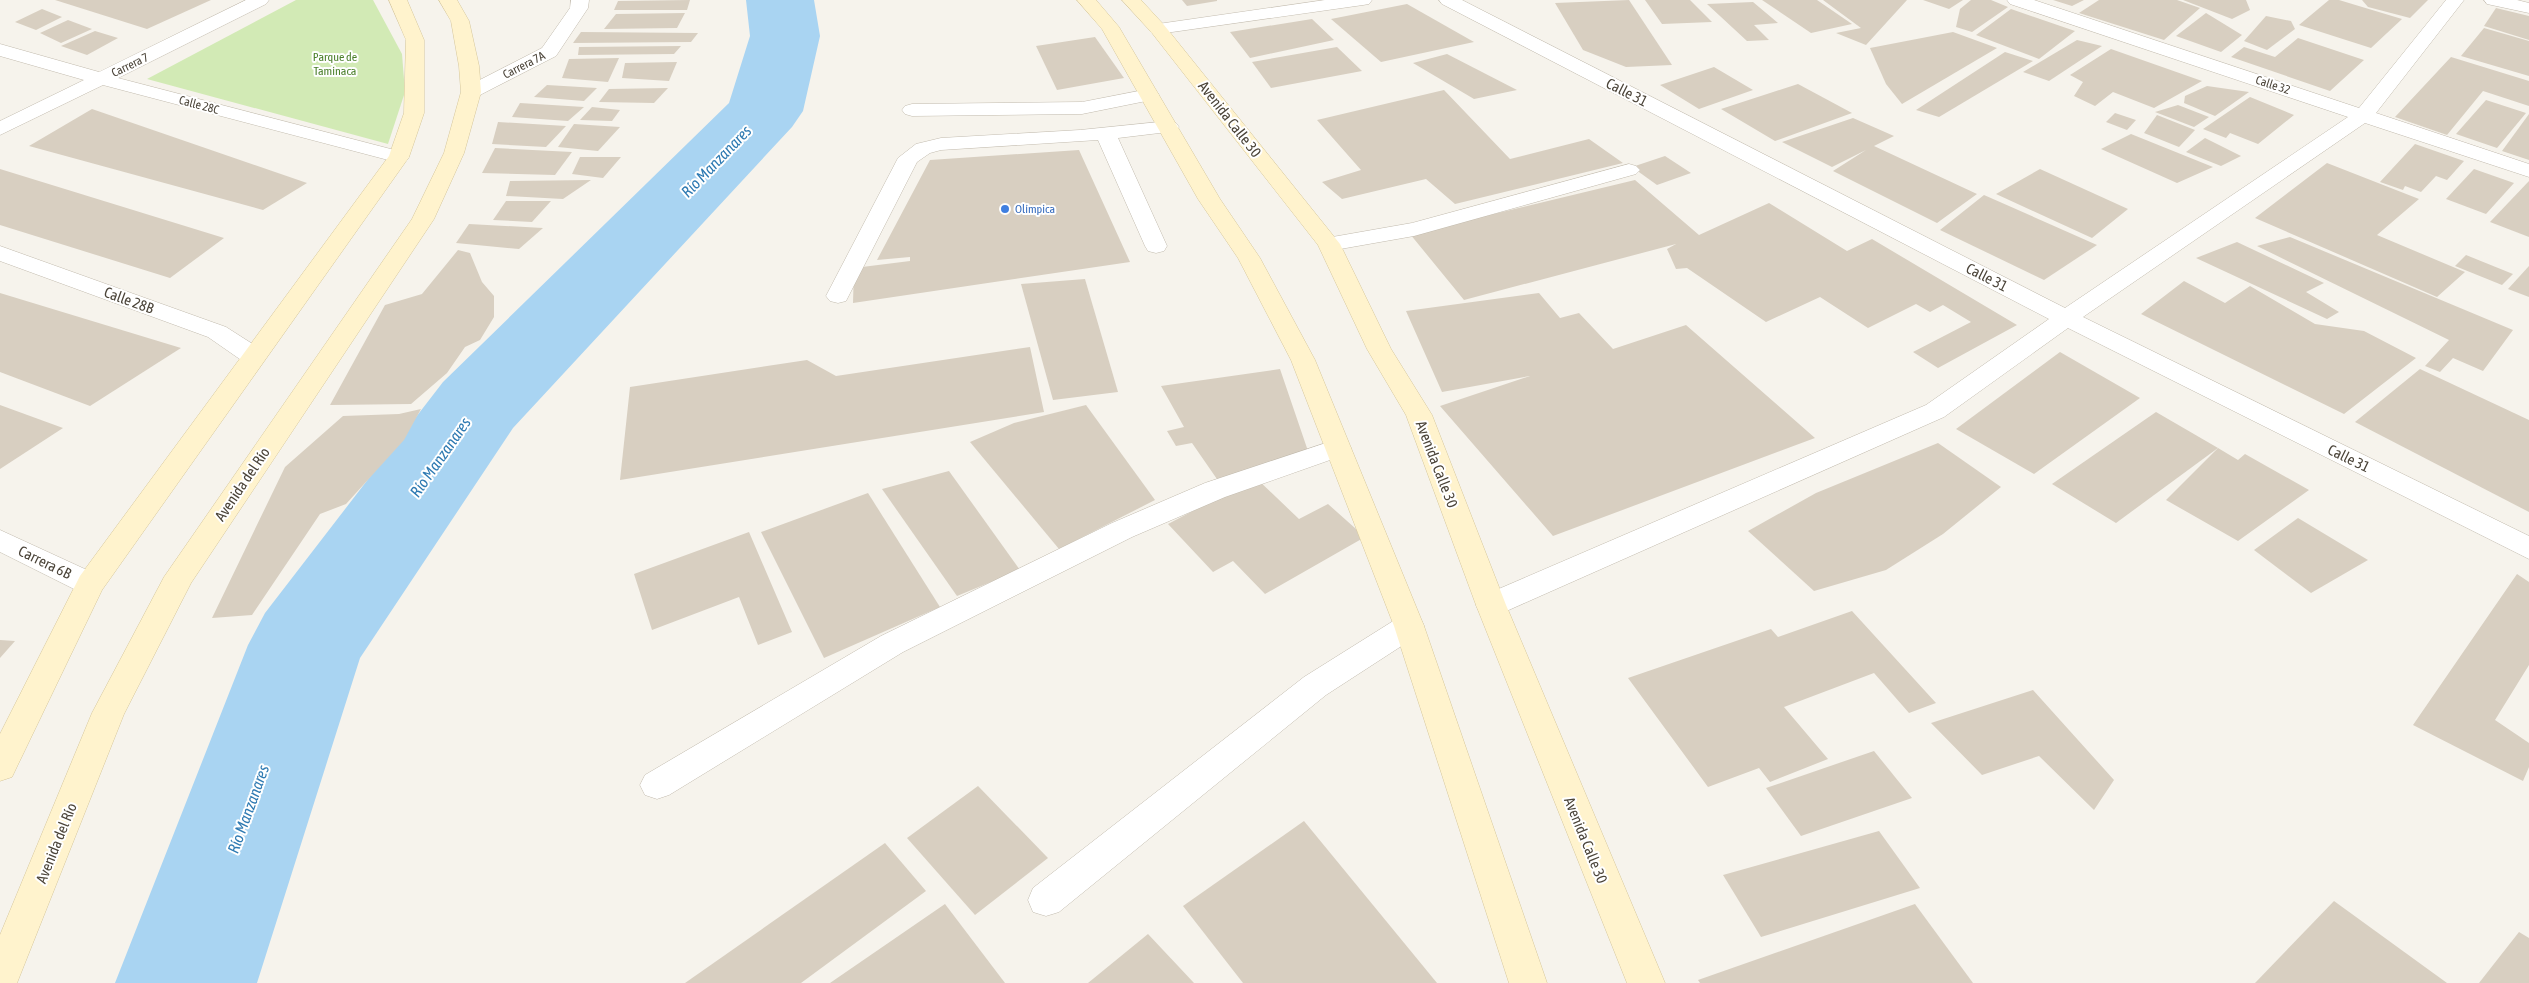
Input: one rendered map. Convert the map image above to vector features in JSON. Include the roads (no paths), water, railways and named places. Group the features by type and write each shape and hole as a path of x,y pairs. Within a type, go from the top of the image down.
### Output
{"main road":[{"path":"0,767 8,739 90,584 253,356 399,157 414,112 415,40 398,0"},
{"name":"Avenida del Río","path":"0,980 108,713 179,577 423,218 454,153 471,92 469,66 460,21 448,0"},
{"path":"1086,0 1110,27 1209,199 1249,258 1303,360 1409,626 1528,983"},
{"name":"Avenida Calle 30","path":"1131,0 1158,29 1329,244 1380,349 1419,415 1491,605 1646,983"}],"street":[{"name":"Carrera 7","path":"0,129 260,0"},
{"name":"Carrera 7A","path":"471,92 549,52 579,8 580,0"},
{"path":"1158,29 1363,0"},
{"name":"Calle 31","path":"1448,0 2066,318 2529,548"},
{"name":"Calle 32","path":"2016,0 2529,171"},
{"path":"1491,605 1935,411 2066,318 2364,115 2456,0"},
{"path":"2493,0 2529,8"},
{"name":"Calle 28C","path":"0,50 101,80 399,157"},
{"path":"912,110 1082,108 1149,95"},
{"path":"838,296 908,158 924,148 942,144 1169,127"},
{"path":"1105,132 1156,246"},
{"path":"1329,244 1414,229 1630,170"},
{"name":"Calle 28B","path":"0,254 217,332 253,356"},
{"path":"657,785 892,644 1113,535 1215,490 1338,448"},
{"name":"Carrera 6B","path":"0,540 90,584"},
{"path":"1046,900 1315,686 1409,626"}],"waterway":[{"name":"Río Manzanares","path":"186,983 306,645 478,405 765,111 785,36 780,0"}],"place":[{"name":"Olímpica","path":"1005,209"}],"park label":[{"name":"Parque de Taminaca","path":"335,64"}]}
